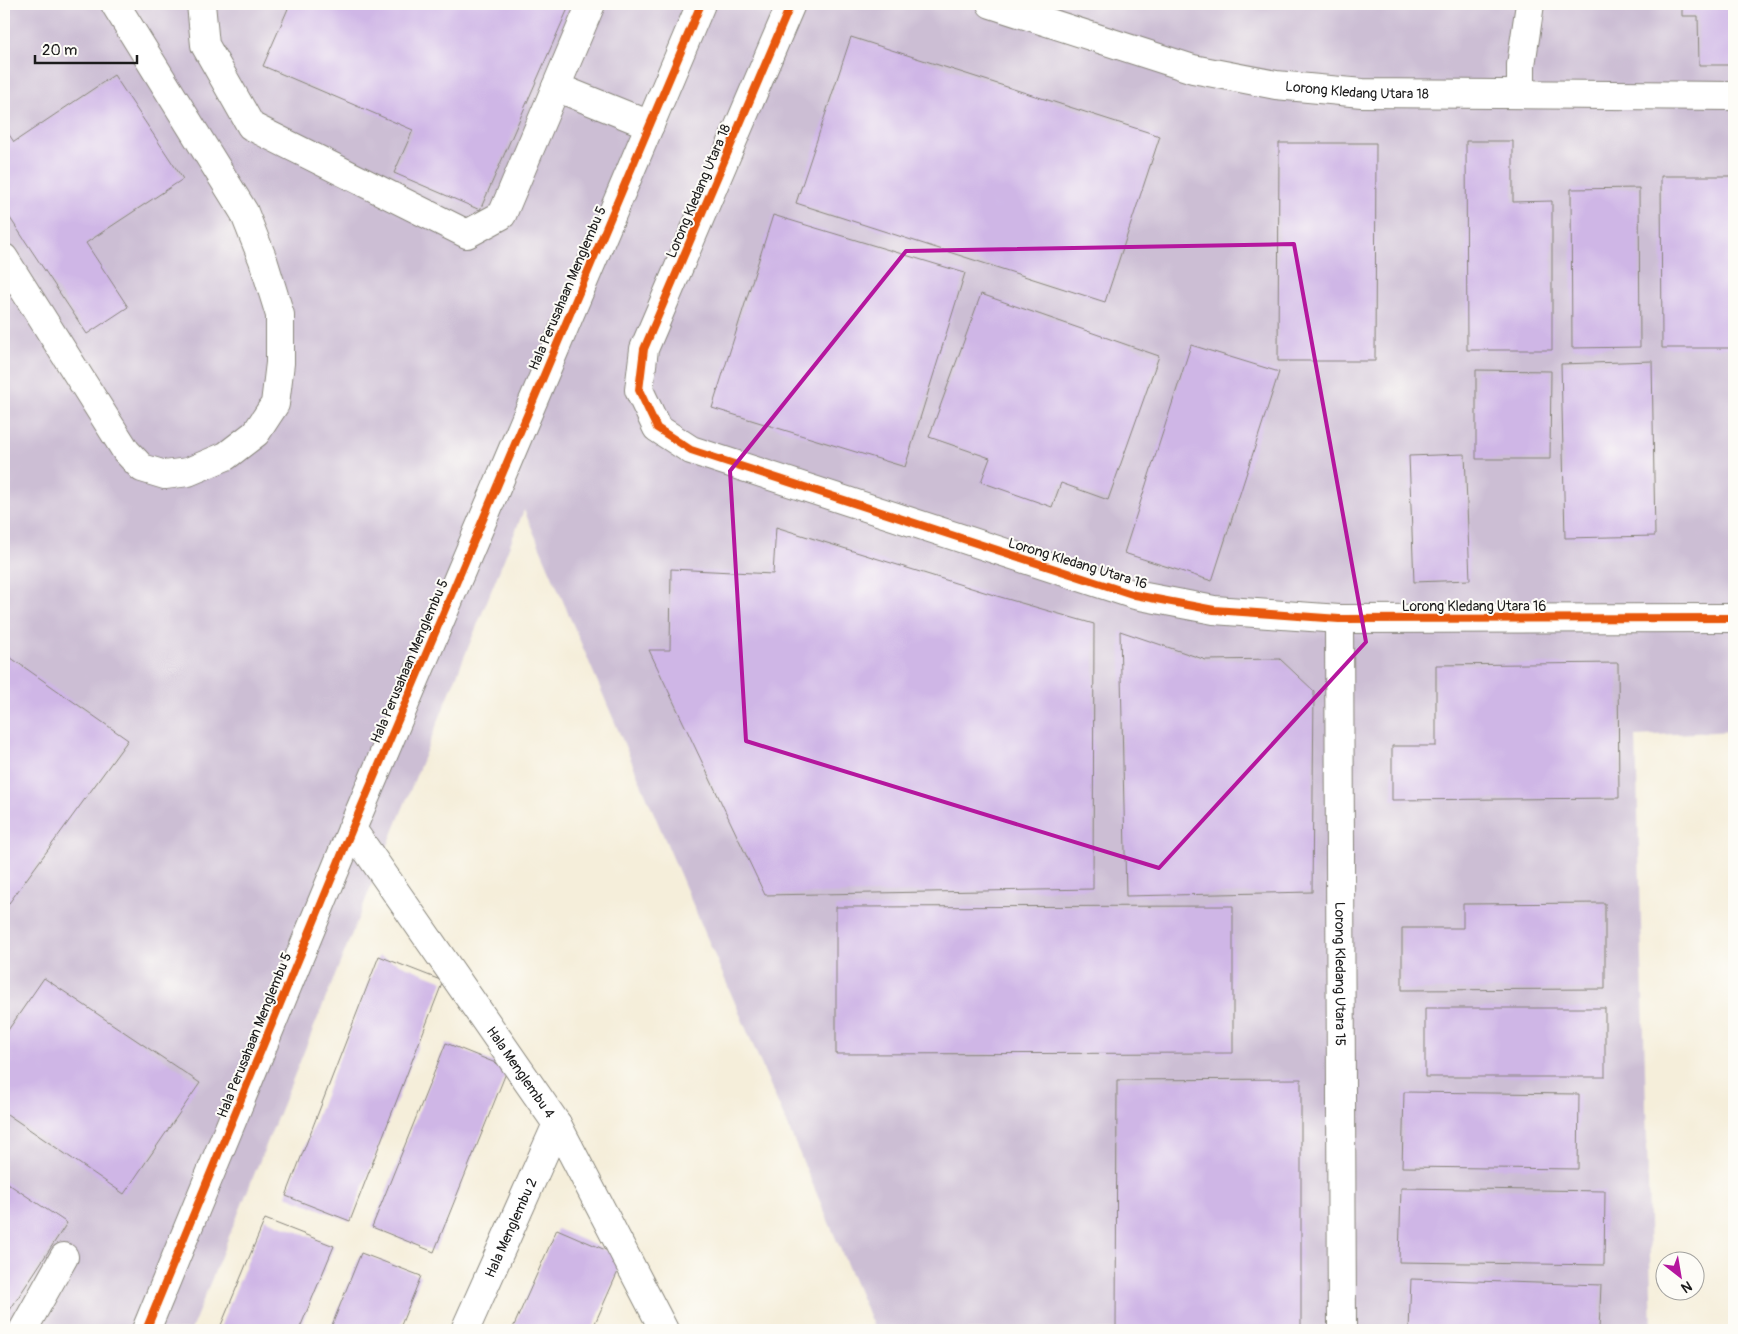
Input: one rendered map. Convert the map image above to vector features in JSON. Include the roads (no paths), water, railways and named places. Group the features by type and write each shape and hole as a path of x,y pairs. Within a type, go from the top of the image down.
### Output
{"street":[{"path":"4,258 126,452 142,468 165,475 188,472 226,456 256,432 275,404 280,363 280,315 260,252 244,212 115,4"},
{"path":"201,4 205,45 251,126 467,234 502,215 591,4"},
{"name":"Hala Perusahaan Menglembu 5","path":"146,1330 352,829 701,4"},
{"name":"Lorong Kledang Utara 18","path":"639,390 644,349 791,4"},
{"name":"Lorong Kledang Utara 18","path":"991,4 1193,69 1276,84 1362,94 1734,96"},
{"path":"1521,94 1521,65 1530,4"},
{"path":"556,87 650,125"},
{"name":"Lorong Kledang Utara 16","path":"639,390 657,428 691,450 1135,595 1214,610 1339,619 1734,618"},
{"name":"Lorong Kledang Utara 15","path":"1339,619 1342,1330"},
{"name":"Hala Menglembu 4","path":"352,829 557,1124 664,1330"},
{"name":"Hala Menglembu 2","path":"465,1330 557,1124"},
{"path":"23,1330 64,1257"}]}
